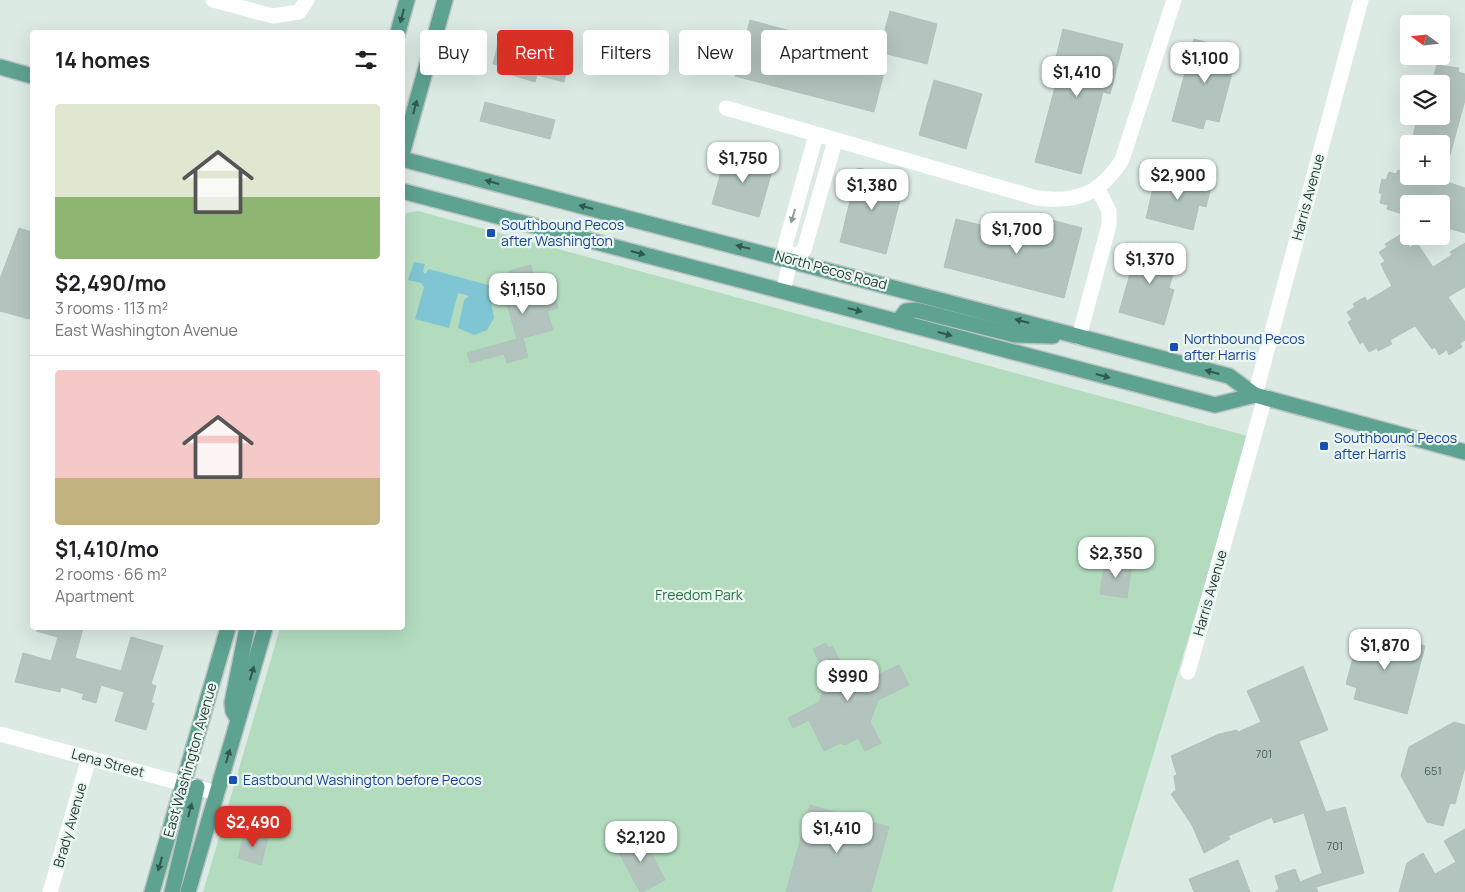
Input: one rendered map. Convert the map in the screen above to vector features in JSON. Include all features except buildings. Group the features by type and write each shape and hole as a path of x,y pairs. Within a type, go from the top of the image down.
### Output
{"main road":[{"path":"399,30 407,0"},
{"path":"405,143 445,0"},
{"path":"0,67 30,75"},
{"name":"North Pecos Road","path":"405,160 790,259 1229,376 1260,396 1465,452"},
{"path":"405,192 1215,405 1260,396"},
{"path":"898,322 906,311 916,310 1015,335 1079,337"},
{"name":"East Washington Avenue","path":"152,892 190,785 228,630"},
{"path":"238,719 233,711 232,703 247,630"},
{"path":"188,892 264,630"},
{"path":"172,892 190,785"}],"street":[{"path":"213,0 273,16 303,6"},
{"path":"726,108 1037,198 1059,201 1087,195 1111,177 1122,160 1174,0"},
{"name":"Harris Avenue","path":"1188,672 1360,0"},
{"path":"783,291 790,259 785,246 816,135"},
{"path":"790,259 804,250 835,141"},
{"path":"1079,337 1110,225 1109,211 1098,187"},
{"name":"Lena Street","path":"0,734 217,793"},
{"name":"Brady Avenue","path":"50,892 89,758"}],"green space":[{"name":"Freedom Park","path":"418,211 1251,437 1112,892 203,892 279,630 405,630 405,215"}],"water":[{"path":"414,262 425,264 423,271 425,274 429,269 488,285 494,318 487,330 474,335 458,328 464,300 469,296 458,293 449,328 415,319 424,287 421,283 408,280"}],"place":[{"name":"Southbound Pecos after Washington","path":"491,233"},
{"name":"Northbound Pecos after Harris","path":"1174,347"},
{"name":"Southbound Pecos after Harris","path":"1324,446"},
{"name":"Eastbound Washington before Pecos","path":"233,780"}]}
